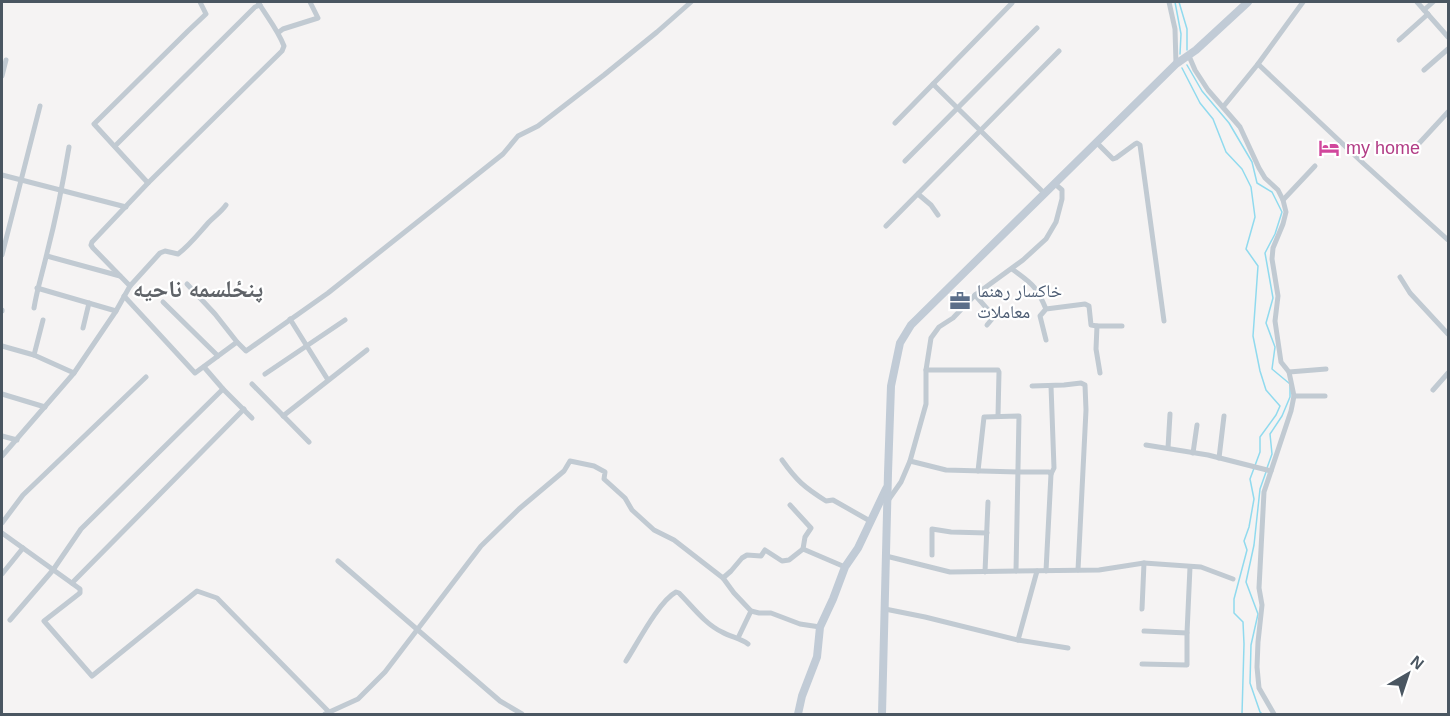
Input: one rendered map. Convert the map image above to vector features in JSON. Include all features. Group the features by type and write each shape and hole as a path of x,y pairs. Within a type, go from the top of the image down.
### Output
{"street":[{"path":"148,183 94,124 206,14 200,2"},
{"path":"279,32 318,18 310,2"},
{"path":"187,284 246,351 374,257 503,154 518,136 538,126 623,60 691,2"},
{"path":"1169,2 1175,29 1176,64"},
{"path":"882,714 891,386 900,343 911,325 1054,183 1176,64 1189,56 1248,2"},
{"path":"1223,107 1303,2"},
{"path":"1417,2 1448,35"},
{"path":"1399,40 1433,2"},
{"path":"115,146 259,3 279,32 284,46 282,51 148,183 92,242 91,245 130,286"},
{"path":"895,123 1012,3"},
{"path":"905,161 1036,28"},
{"path":"1424,70 1449,49"},
{"path":"886,226 1059,51"},
{"path":"1189,56 1208,90 1240,127 1265,178 1278,190 1284,200 1286,212 1273,248 1272,259 1278,296 1275,321 1281,362 1289,372 1294,396 1264,492 1259,588 1262,605 1257,667 1259,687 1274,714"},
{"path":"2,76 6,60"},
{"path":"1258,64 1449,240"},
{"path":"933,84 1044,193"},
{"path":"2,255 40,105"},
{"path":"1412,151 1449,112"},
{"path":"1096,142 1113,159 1137,143 1140,146 1164,321"},
{"path":"34,308 62,191 69,147"},
{"path":"1284,200 1315,166"},
{"path":"2,175 126,207"},
{"path":"887,503 901,482 910,461 926,404 926,370 931,338 939,327 953,318 975,295 1023,260 1046,239 1056,222 1062,200 1062,190 1054,183"},
{"path":"918,194 931,205 938,215"},
{"path":"2,456 74,373 130,286 160,253 165,251 178,254 183,251 226,205"},
{"path":"47,256 121,276"},
{"path":"1012,268 1033,285 1046,309"},
{"path":"1400,277 1410,293 1449,334"},
{"path":"38,288 116,311"},
{"path":"975,295 989,310 992,317 987,325"},
{"path":"124,296 195,373 237,342"},
{"path":"163,302 218,357"},
{"path":"83,328 89,303"},
{"path":"1046,340 1040,315 1046,309 1088,304 1090,324 1122,326"},
{"path":"290,319 328,380"},
{"path":"34,355 43,320"},
{"path":"265,374 345,320"},
{"path":"1097,326 1096,349 1100,374"},
{"path":"2,346 34,355 74,373"},
{"path":"283,416 367,350"},
{"path":"204,368 252,418"},
{"path":"1289,372 1326,369"},
{"path":"926,370 998,370 998,416"},
{"path":"1433,390 1449,373"},
{"path":"2,523 23,495 146,377"},
{"path":"1032,386 1082,383 1085,385 1086,410 1078,570"},
{"path":"252,384 309,442"},
{"path":"1046,571 1051,474 1054,468 1051,386"},
{"path":"10,620 53,570 81,528 223,389"},
{"path":"2,394 45,407"},
{"path":"1294,396 1325,396"},
{"path":"72,583 244,409"},
{"path":"1167,448 1170,414"},
{"path":"978,471 984,417 1017,416 1019,418 1016,571"},
{"path":"1219,458 1224,416"},
{"path":"1193,453 1197,425"},
{"path":"2,436 16,440"},
{"path":"1146,445 1219,458 1271,471"},
{"path":"782,460 800,484 826,501 832,500 870,521"},
{"path":"2,533 80,589 80,593 44,621 92,676 197,591 217,598 327,713 358,699 385,672 481,546 519,509 564,471 570,461 594,466 605,472 604,479 625,498 632,510 654,530 674,540 723,578 751,611 771,613 800,624 820,627"},
{"path":"910,461 946,470 1049,472 1051,474"},
{"path":"798,714 802,696 817,657 820,627 845,567 858,548 887,486"},
{"path":"985,572 988,502"},
{"path":"723,578 747,555 761,556 765,550 782,561 789,560 803,549 805,537 811,528 790,505"},
{"path":"932,555 932,529 987,533"},
{"path":"2,574 23,548"},
{"path":"803,549 845,567"},
{"path":"886,556 950,572 1099,570 1144,563 1201,567 1233,579"},
{"path":"338,561 500,701 522,714"},
{"path":"1142,609 1144,563"},
{"path":"1142,664 1186,666 1188,663 1190,567"},
{"path":"1018,640 1037,571"},
{"path":"626,661 662,605 676,592 721,632 748,644"},
{"path":"885,609 1018,640 1068,648"},
{"path":"738,638 751,611"},
{"path":"1144,631 1187,633"}],"waterway":[{"path":"1175,2 1181,34 1180,54"},
{"path":"1179,2 1187,29 1187,50"},
{"path":"1187,65 1202,91 1229,123 1252,162 1257,183 1272,192 1282,212 1275,234 1265,253 1273,298 1266,323 1275,347 1272,369 1290,384 1290,397 1282,416 1270,434 1272,454 1267,468"},
{"path":"1182,68 1200,103 1213,119 1226,152 1242,169 1251,187 1255,217 1246,249 1258,266 1253,336 1266,390 1280,406 1260,437 1260,452 1250,479 1254,499 1244,541 1247,550 1234,599 1234,613 1243,622 1242,714"},
{"path":"1262,714 1250,683 1251,645 1258,614 1246,582 1254,545 1260,489 1266,472"}],"place":[{"name":"my home","path":"1329,148"},
{"name":"خاکسار رهنما معاملات","path":"960,301"}],"district":[{"name":"پنځلسمه ناحیه","path":"198,288"}]}
